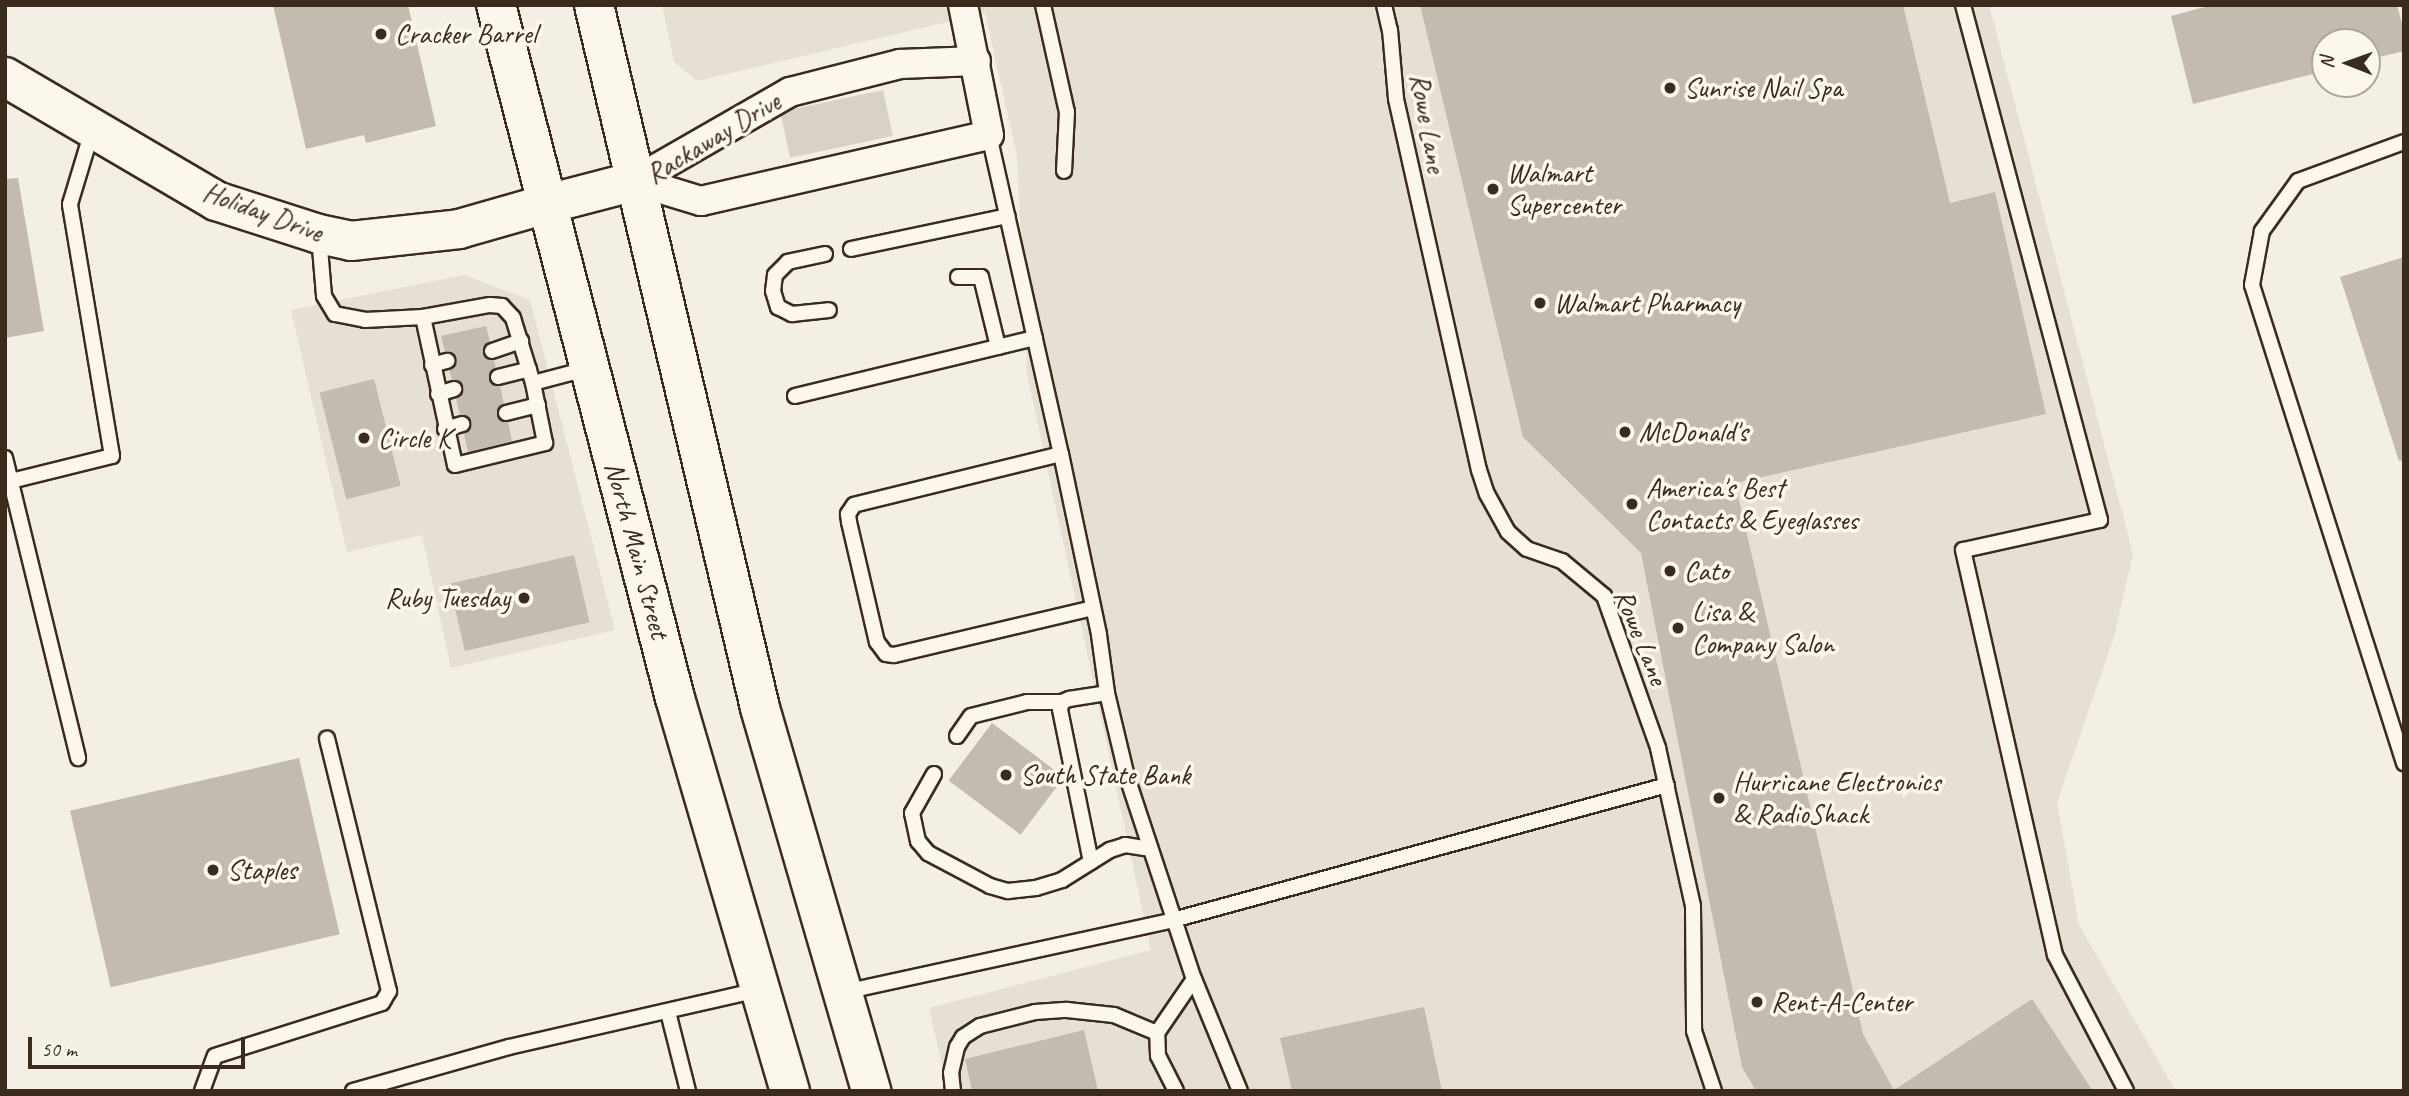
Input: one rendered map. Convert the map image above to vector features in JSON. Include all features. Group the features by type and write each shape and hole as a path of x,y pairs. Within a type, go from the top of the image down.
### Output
{"main road":[{"name":"North Main Street","path":"496,5 676,698 758,990 790,1091"},
{"path":"594,5 760,708 871,1091"},
{"name":"Holiday Drive","path":"5,77 216,201 319,234 351,241 459,229 635,181"}],"street":[{"path":"963,5 989,135"},
{"name":"Rackaway Drive","path":"635,181 790,92 900,64 976,61"},
{"name":"Rackaway Drive","path":"635,181 701,201 989,135"}],"lane":[{"path":"1043,5 1068,112 1064,171"},
{"name":"Rowe Lane","path":"1384,5 1390,30 1396,99 1479,470 1487,494 1508,532 1527,549 1562,561 1604,596 1653,731 1693,906 1694,1031 1714,1091"},
{"path":"1963,5 2100,520 1963,550 2055,955 2126,1091"},
{"path":"11,481 112,456 70,204 92,129"},
{"path":"989,135 1061,454 1093,608 1107,693 1127,777 1172,920 1240,1091"},
{"path":"2404,142 2298,181 2262,231 2252,285 2404,763"},
{"path":"851,249 1008,216"},
{"path":"319,234 324,296 335,314 365,320 422,317 490,305 502,306 513,318 521,341 545,443 455,465 422,317"},
{"path":"825,254 788,262 775,275 773,291 778,307 792,314 830,310"},
{"path":"958,277 981,277 998,347"},
{"path":"795,396 1035,338"},
{"path":"492,351 521,341"},
{"path":"432,365 447,361"},
{"path":"498,377 531,376 590,368"},
{"path":"438,394 454,389"},
{"path":"506,412 538,405"},
{"path":"445,429 462,424"},
{"path":"1061,454 853,505 848,514 849,522 877,642 886,654 894,655 1093,608"},
{"path":"5,458 78,758"},
{"path":"957,736 971,716 1037,700 1062,702 1107,693"},
{"path":"1062,702 1059,716 1091,862"},
{"path":"202,1091 215,1056 382,1003 388,991 327,738"},
{"path":"934,774 912,813 918,841 928,853 990,886 1007,891 1062,880 1125,845 1150,849"},
{"path":"842,992 1172,920 1667,785"},
{"path":"1176,1091 1158,1056 1157,1033 1194,979"},
{"path":"353,1091 373,1088 509,1047 668,1013 758,990"},
{"path":"953,1091 951,1073 957,1047 963,1037 980,1026 1035,1012 1067,1010 1114,1015 1157,1033"},
{"path":"668,1013 688,1091"}],"shaded area":[{"path":"662,5 1989,5 2133,554 2114,637 2057,802 2079,925 2176,1091 948,1091 929,1008 1151,950 1027,374 1017,156 985,13 697,81 674,62"},
{"path":"883,90 893,136 790,158 780,112"},
{"path":"464,275 530,300 615,630 451,668 422,535 347,552 291,310"}],"building":[{"path":"273,5 408,5 436,126 366,143 364,135 306,149"},
{"path":"1420,5 1903,5 1950,203 1995,192 2046,414 1735,483 1863,1034 1894,1090 2032,999 2093,1091 1756,1091 1742,1067 1641,553 1523,437"},
{"path":"2212,5 2397,5 2404,30 2404,51 2381,57 2381,28 2311,28 2311,74 2193,104 2171,16"},
{"path":"18,178 44,331 5,338 5,179"},
{"path":"2404,257 2404,460 2399,461 2340,277"},
{"path":"486,326 490,342 484,345 483,353 486,359 494,360 496,368 491,371 489,379 492,384 500,386 504,404 499,407 497,415 500,420 508,422 512,441 468,452 464,434 469,430 471,422 468,417 460,415 456,399 461,395 463,387 460,382 452,380 449,370 456,359 453,354 445,352 441,336"},
{"path":"374,379 401,486 346,499 320,393"},
{"path":"574,555 590,622 465,651 449,584"},
{"path":"992,723 1064,777 1021,835 949,781"},
{"path":"299,758 340,934 111,987 70,811"},
{"path":"1424,1007 1442,1091 1292,1091 1280,1038"},
{"path":"1084,1030 1098,1091 972,1091 965,1059"}],"place":[{"name":"Cracker Barrel","path":"381,34"},
{"name":"Sunrise Nail Spa","path":"1670,88"},
{"name":"Walmart Supercenter","path":"1493,189"},
{"name":"Walmart Pharmacy","path":"1540,303"},
{"name":"McDonald's","path":"1625,432"},
{"name":"Circle K","path":"364,438"},
{"name":"America's Best Contacts & Eyeglasses","path":"1632,504"},
{"name":"Cato","path":"1670,571"},
{"name":"Ruby Tuesday","path":"524,598"},
{"name":"Lisa & Company Salon","path":"1678,628"},
{"name":"South State Bank","path":"1006,775"},
{"name":"Hurricane Electronics & RadioShack","path":"1719,798"},
{"name":"Staples","path":"213,870"},
{"name":"Rent-A-Center","path":"1757,1002"}]}
